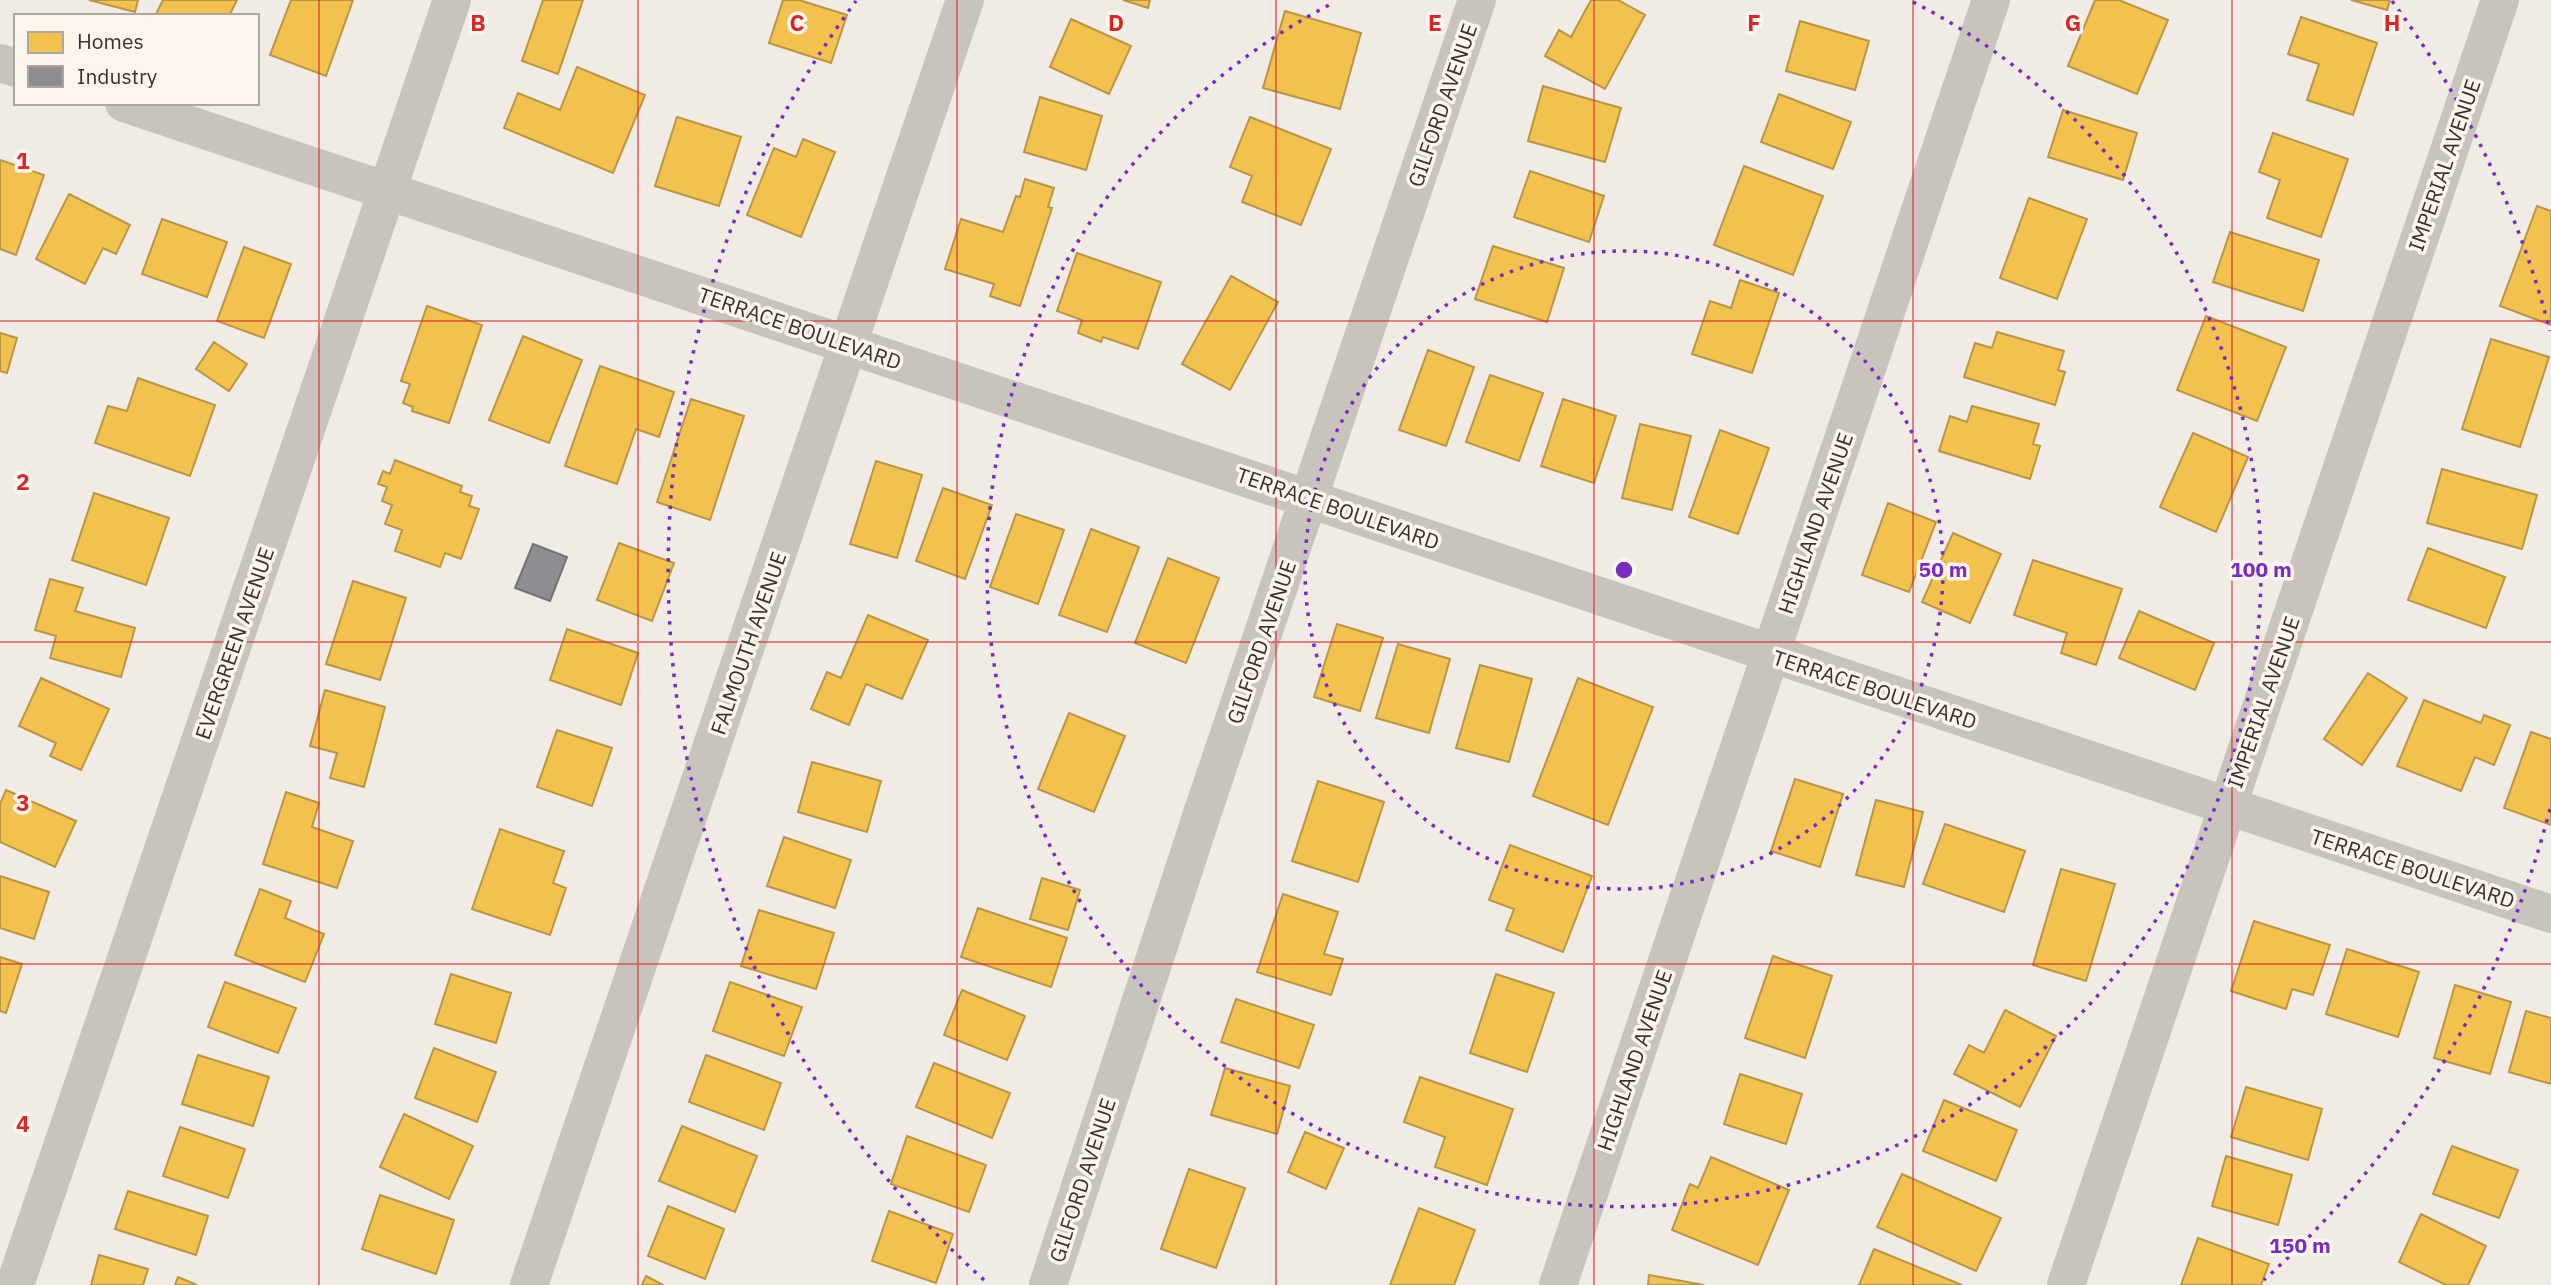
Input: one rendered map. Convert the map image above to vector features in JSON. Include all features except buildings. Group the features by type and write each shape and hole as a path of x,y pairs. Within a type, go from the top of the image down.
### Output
{"street":[{"name":"EVERGREEN AVENUE","path":"15,1285 452,0"},
{"name":"FALMOUTH AVENUE","path":"529,1285 965,0"},
{"name":"GILFORD AVENUE","path":"1048,1285 1202,814 1477,0"},
{"name":"HIGHLAND AVENUE","path":"1558,1285 1991,0"},
{"name":"IMPERIAL AVENUE","path":"2066,1285 2500,0"},
{"name":"TERRACE BOULEVARD","path":"130,105 2551,914"}]}
